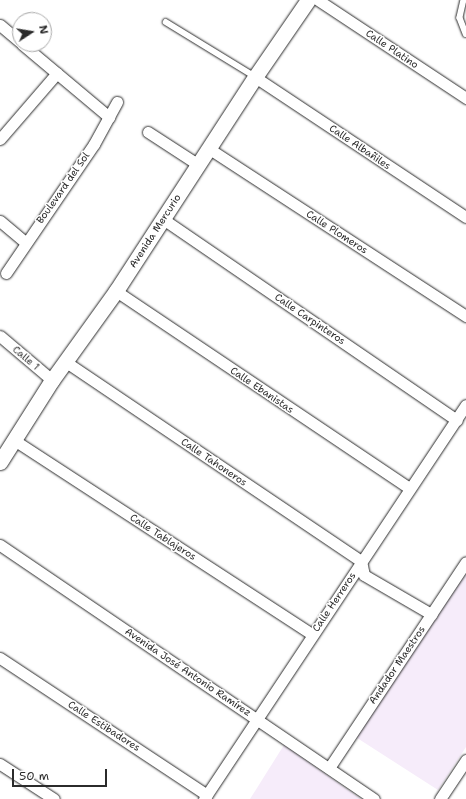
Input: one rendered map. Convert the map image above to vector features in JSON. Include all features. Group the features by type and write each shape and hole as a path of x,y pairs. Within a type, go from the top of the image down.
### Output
{"street":[{"name":"Avenida Mercurio","path":"0,462 52,380 116,291 197,164 308,0"},
{"name":"Calle Platino","path":"318,0 466,98"},
{"path":"0,25 12,35"},
{"path":"32,52 109,117"},
{"path":"0,138 57,73"},
{"name":"Calle Albañiles","path":"255,77 466,217"},
{"name":"Boulevard del Sol","path":"6,273 25,242 94,144 117,102"},
{"path":"148,132 197,164"},
{"name":"Calle Plomeros","path":"208,148 466,316"},
{"name":"Calle Carpinteros","path":"163,219 456,420"},
{"path":"0,221 25,242"},
{"name":"Calle Ebanistas","path":"116,291 409,488"},
{"name":"Calle 1","path":"0,336 52,380"},
{"name":"Calle Tahoneros","path":"66,362 362,561"},
{"name":"Calle Herreros","path":"206,797 312,634 466,405"},
{"name":"Calle Tablajeros","path":"14,440 312,634"},
{"name":"Avenida José Antonio Ramírez","path":"0,545 374,799"},
{"path":"362,561 364,575 431,614"},
{"name":"Andador Maestros","path":"329,768 466,562"},
{"name":"Calle Estibadores","path":"0,658 206,797"},
{"path":"440,799 466,760"},
{"path":"0,764 54,799"}],"lane":[{"path":"464,0 460,18 466,34"},
{"path":"166,22 255,77"}],"shaded area":[{"path":"466,574 466,747 438,790 354,736"},
{"path":"284,745 361,799 250,799"}]}
